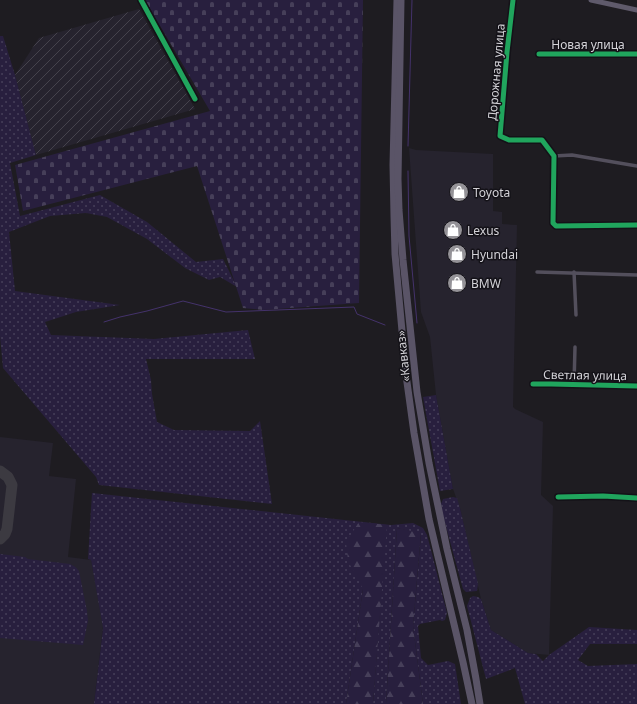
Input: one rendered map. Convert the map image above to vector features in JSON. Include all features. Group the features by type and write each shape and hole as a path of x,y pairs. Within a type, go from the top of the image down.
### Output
{"highway":[{"name":"«Кавказ»","path":"397,0 393,165 394,216 395,254 407,381 414,433 429,518 472,704"},
{"name":"«Кавказ»","path":"401,0 398,179 399,210 417,392 429,463 467,630 480,704"},
{"path":"421,471 429,503 432,505 434,504 434,501 428,470 429,463"},
{"path":"448,597 447,583 434,528 435,524 438,524 451,565"}],"street":[{"path":"140,0 195,99"},
{"name":"Дорожная улица","path":"513,0 500,136 509,140 542,140 554,156"},
{"path":"591,0 637,10"},
{"name":"Новая улица","path":"539,54 637,54"},
{"path":"637,166 572,155 554,156 553,223 556,226 637,225"},
{"path":"537,272 637,275"},
{"path":"574,272 576,315"},
{"path":"574,384 575,347"},
{"name":"Светлая улица","path":"533,384 637,386"},
{"path":"558,498 603,496 637,498"}],"shaded area":[{"path":"139,9 195,109 36,155 15,75 39,38"},
{"path":"409,148 416,150 493,154 493,211 502,212 502,224 517,225 513,407 543,422 541,495 553,506 549,655 528,653 491,630 481,599 460,508 453,489 436,395 430,337 421,312"},
{"path":"0,437 53,443 49,476 76,479 68,557 91,560 103,626 94,704 0,704"}],"green space":[{"path":"145,0 363,0 359,303 263,310 243,308 197,166 23,211 15,165 210,111"},
{"path":"0,36 3,36 15,75 36,155 10,163 20,216 100,195 147,222 196,262 223,259 237,287 220,277 209,280 185,268 147,239 107,217 86,213 50,216 9,232 15,291 120,305 76,312 45,322 51,335 154,339 248,330 255,359 146,359 151,380 157,422 174,430 250,431 260,421 272,504 99,485 96,477 3,368 0,336"},
{"path":"436,395 453,489 440,491 423,397"},
{"path":"92,493 391,525 413,523 423,528 427,535 447,613 445,620 420,624 418,626 421,658 428,665 448,661 455,664 461,704 423,704 413,626 421,534 397,528 386,704 373,704 386,525 363,589 346,704 94,704 103,628 91,560 88,559"},
{"path":"453,497 457,498 460,508 478,584 477,591 466,592 463,589 442,512 441,504 443,499"},
{"path":"359,522 387,525 373,704 346,704 363,589 348,561 346,542"},
{"path":"397,528 421,533 413,626 423,704 386,704"},
{"path":"0,554 70,564 77,568 79,571 88,621 83,645 0,638"},
{"path":"473,596 481,599 491,630 528,653 536,654 543,661 549,655 589,627 637,630 637,644 590,644 578,660 588,666 637,664 637,704 525,704 515,668 486,679 467,606 470,598"}],"waterway":[{"path":"408,146 412,0"},
{"path":"408,171 409,236 417,323"},
{"path":"104,322 183,301 226,312 354,307 357,314 385,325"}],"taxiway":[{"path":"0,471 8,477 12,485 7,529 5,534 0,539"}],"cycle path":[{"path":"141,0 195,99"},
{"path":"513,0 500,136 509,140 542,140 554,156 553,223 556,226 637,225"},
{"path":"539,54 637,54"},
{"path":"533,384 637,386"},
{"path":"558,497 603,496 637,498"}],"place":[{"name":"Toyota","path":"459,192"},
{"name":"Lexus","path":"453,230"},
{"name":"Hyundai","path":"457,254"},
{"name":"BMW","path":"457,283"}]}
